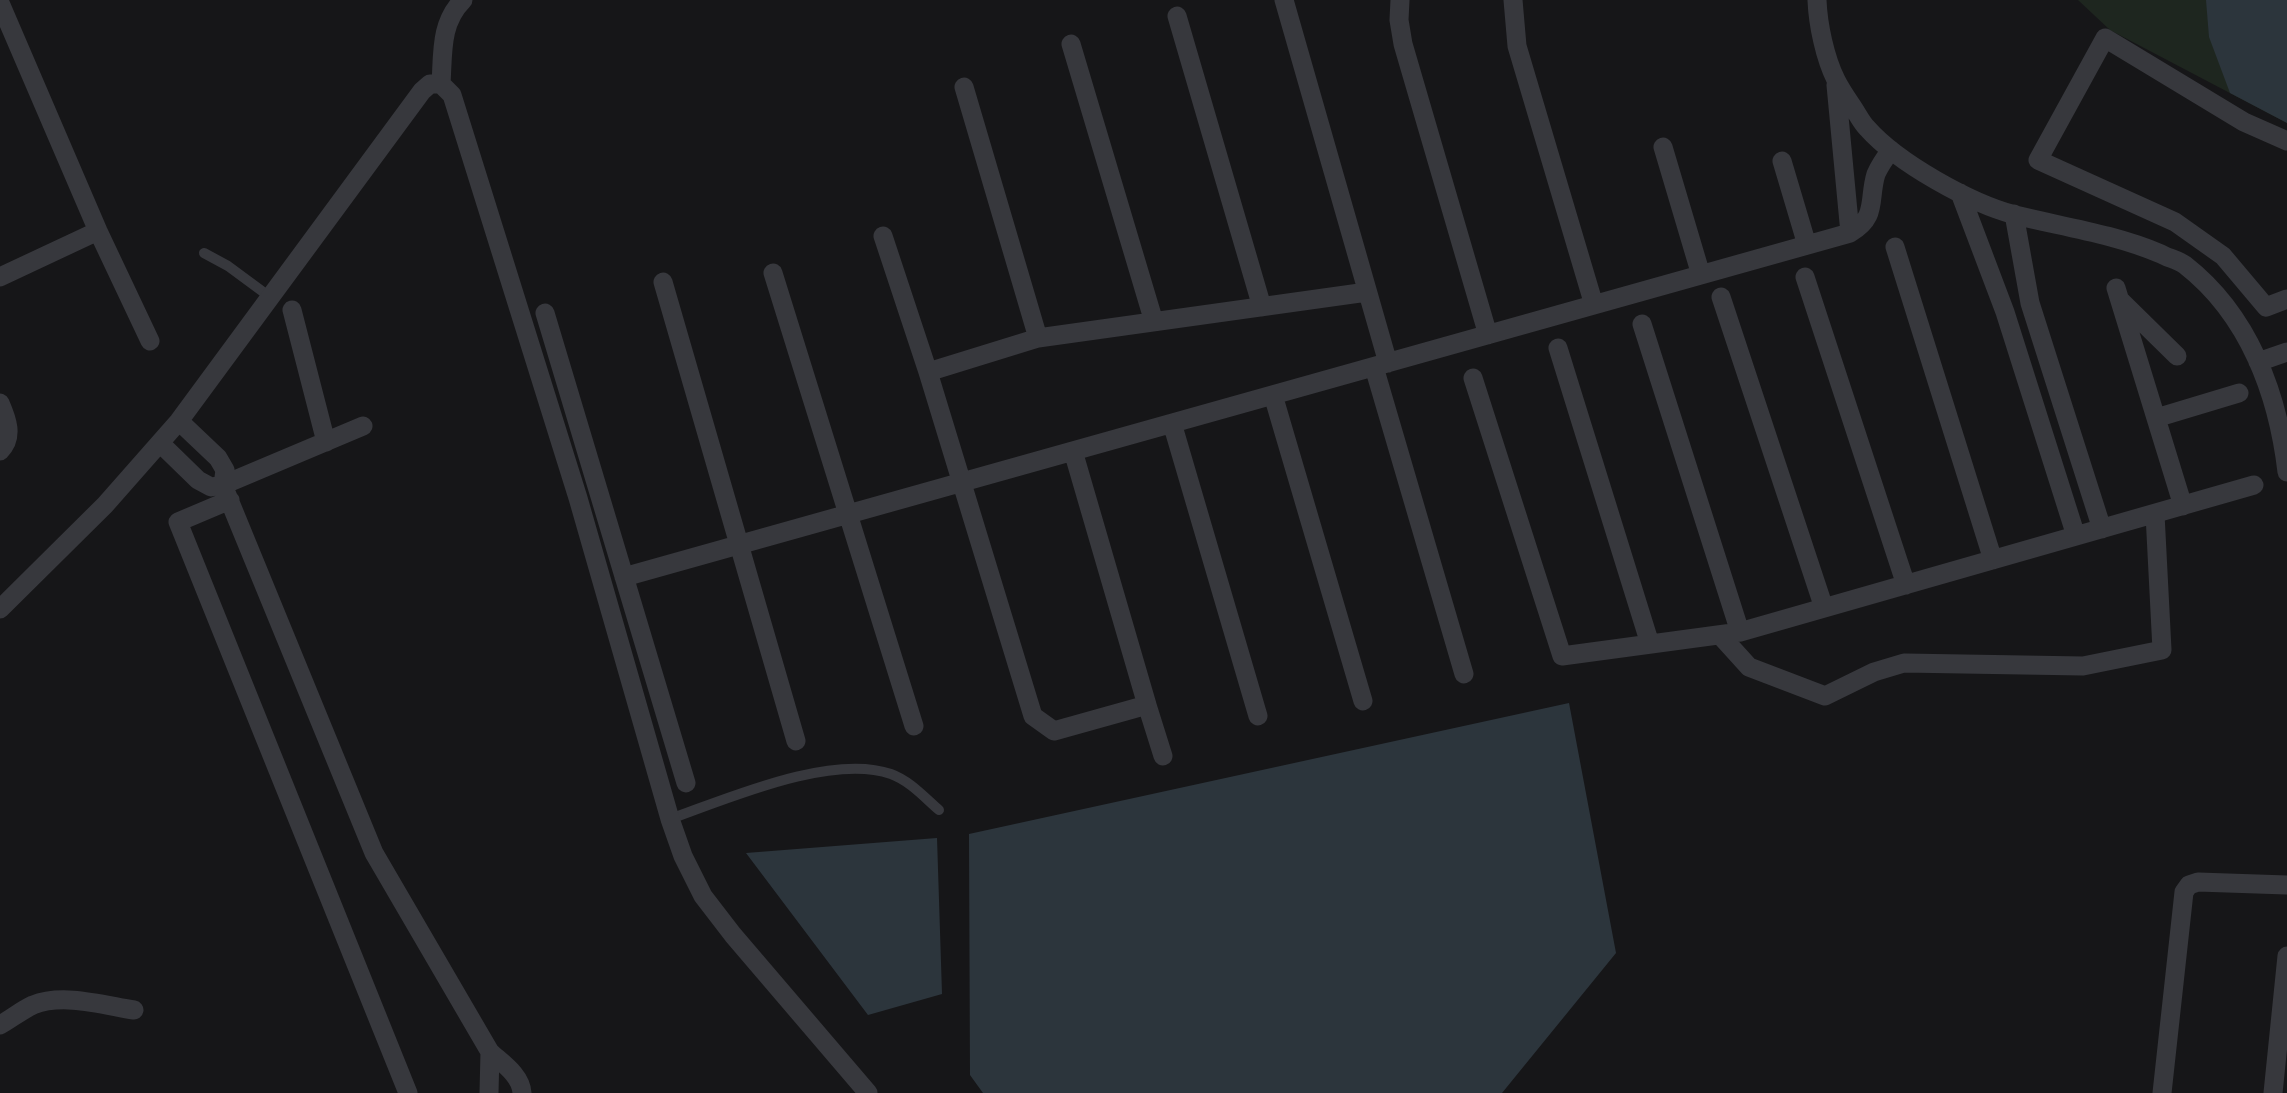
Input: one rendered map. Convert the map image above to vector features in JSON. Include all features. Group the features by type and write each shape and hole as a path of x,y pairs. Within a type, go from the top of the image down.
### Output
{"street":[{"path":"441,84 443,39 446,24 455,8 463,0"},
{"path":"1284,0 1367,292 1381,365 1464,674"},
{"path":"1400,0 1399,20 1403,44 1488,335"},
{"path":"1513,0 1518,46 1594,305"},
{"path":"1817,0 1825,47 1836,80 1850,233"},
{"path":"0,3 98,231 150,341"},
{"path":"1177,16 1262,307"},
{"path":"2287,141 2244,122 2105,38 2038,160 2175,222 2223,256 2266,307 2287,299"},
{"path":"1071,44 1154,322"},
{"path":"1836,80 1866,128 1891,150 1923,173 1960,193 2014,214 2082,229 2144,247 2183,264 2215,292 2248,337 2258,362 2280,397 2287,472"},
{"path":"0,609 105,505 179,421 422,91 430,84 441,84 452,95 578,498 670,819 683,856 703,896 733,935 868,1093"},
{"path":"964,87 1038,338"},
{"path":"1663,147 1701,275"},
{"path":"624,577 1850,233 1862,226 1870,213 1876,176 1881,163 1891,150"},
{"path":"1782,161 1807,245"},
{"path":"1960,193 2005,312 2076,536"},
{"path":"2014,214 2030,303 2102,529"},
{"path":"0,277 98,231"},
{"path":"883,236 928,372 1033,716 1054,731 1147,705"},
{"path":"1894,247 1994,560"},
{"path":"773,273 914,726"},
{"path":"1805,277 1906,585"},
{"path":"663,282 796,741"},
{"path":"928,372 1038,338 1367,292"},
{"path":"2177,356 2118,294 2183,506"},
{"path":"1722,297 1824,608"},
{"path":"292,310 326,442"},
{"path":"545,313 686,783"},
{"path":"1642,324 1740,632"},
{"path":"1558,348 1650,644"},
{"path":"2258,362 2287,352"},
{"path":"1472,378 1562,656 1740,632 2254,485"},
{"path":"2156,418 2239,393"},
{"path":"1273,395 1363,701"},
{"path":"0,403 7,419 9,431 6,446 0,451"},
{"path":"179,421 218,458 225,470 227,493 374,853 490,1052 513,1073 521,1087 522,1093"},
{"path":"1172,423 1258,716"},
{"path":"363,426 326,442 227,493 178,522 408,1093"},
{"path":"160,443 198,480 227,493"},
{"path":"1073,451 1163,756"},
{"path":"1720,635 1749,667 1825,696 1874,672 1904,663 2083,666 2162,650 2155,514"},
{"path":"2162,1093 2184,892 2190,885 2198,882 2287,885"},
{"path":"2272,1093 2287,956"},
{"path":"0,1025 32,1006 46,1001 63,1000 134,1010"},
{"path":"489,1093 490,1052"}],"lane":[{"path":"204,253 228,266 270,297"},
{"path":"670,819 739,794 801,776 830,771 864,770 890,774 910,784 939,810"}],"shaded area":[{"path":"2078,0 2287,0 2287,123 2110,30"},
{"path":"2206,0 2287,0 2287,123 2230,93 2209,37"},
{"path":"1569,703 1616,953 1502,1093 983,1093 970,1075 969,834"},
{"path":"937,838 942,994 868,1015 746,853"}]}
